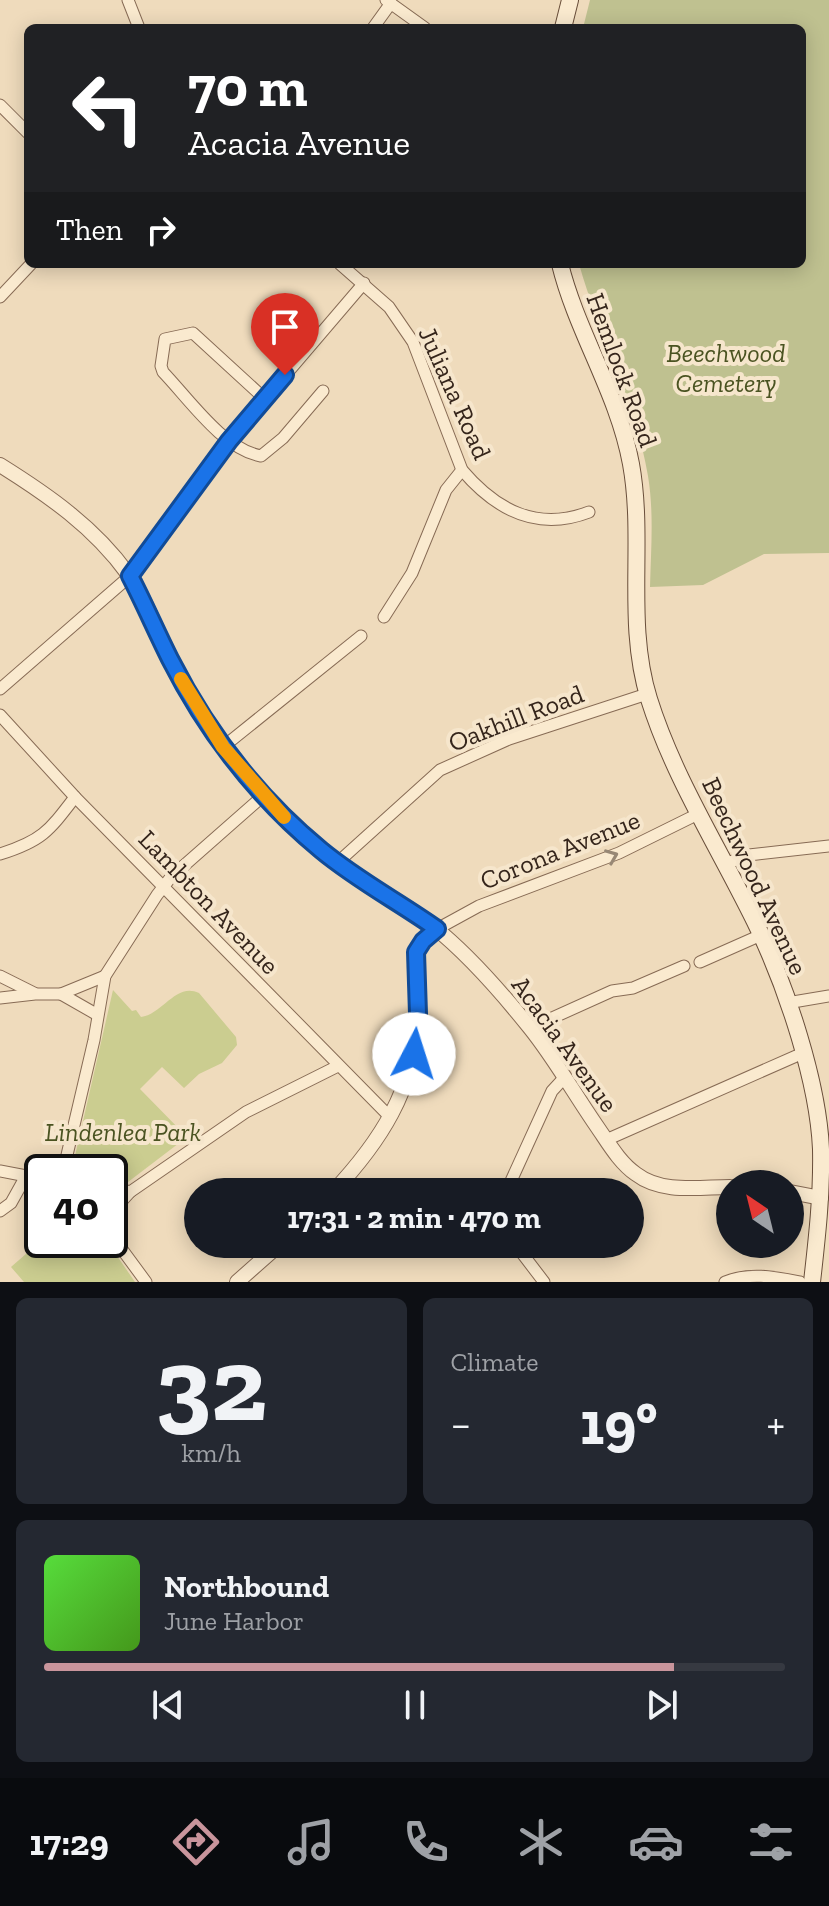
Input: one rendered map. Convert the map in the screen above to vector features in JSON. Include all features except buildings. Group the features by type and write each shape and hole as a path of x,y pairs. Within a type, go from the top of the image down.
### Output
{"main road":[{"path":"564,24 570,0"},
{"name":"Hemlock Road","path":"561,268 570,298 619,418 635,493"},
{"name":"Beechwood Avenue","path":"635,493 636,611 639,652 647,694 658,725 761,935 787,1003 815,1099 825,1145 812,1282"}],"street":[{"path":"128,0 137,24"},
{"path":"375,24 389,2 419,24"},
{"path":"0,105 24,129"},
{"path":"0,297 27,268"},
{"name":"Juliana Road","path":"345,268 389,307 413,342 462,470 488,497 514,513 547,521 589,512"},
{"path":"0,689 130,576 229,441 364,283"},
{"path":"265,399 193,333 165,339 163,372 229,441 245,453 261,456 283,438 323,391"},
{"name":"Acacia Avenue","path":"0,465 51,497 73,515 130,576 180,677 223,747 263,796 337,863 437,929 530,1028 627,1166 646,1180 673,1187 716,1187"},
{"path":"384,617 412,573 446,490 462,470"},
{"path":"223,747 361,636"},
{"name":"Oakhill Road","path":"337,863 440,770 509,739 647,694"},
{"name":"Lambton Avenue","path":"0,715 75,797 390,1117"},
{"path":"67,1154 94,1040 96,1014 105,976 171,877 263,796"},
{"path":"0,854 27,846 50,830 75,797"},
{"name":"Corona Avenue","path":"437,929 479,906 619,853 700,813"},
{"path":"725,864 749,855 829,846"},
{"path":"345,1178 364,1157 390,1117 410,1074 418,1014 416,952 437,929"},
{"path":"700,962 761,935"},
{"path":"530,1028 612,991 633,988 684,966"},
{"path":"0,976 35,994"},
{"path":"0,998 61,994 105,976"},
{"path":"61,994 96,1014"},
{"path":"787,1003 829,996"},
{"path":"606,1140 803,1053"},
{"path":"130,1192 246,1112 338,1066"},
{"path":"512,1178 552,1091 564,1078"},
{"path":"0,1171 24,1176"},
{"path":"0,1211 11,1203 24,1180"},
{"path":"804,1195 821,1198"},
{"path":"128,1258 146,1282"},
{"path":"237,1282 264,1258"},
{"path":"526,1258 544,1282"},
{"path":"725,1282 741,1275 800,1282"}],"green space":[{"name":"Beechwood Cemetery","path":"590,0 829,0 829,553 764,554 703,585 650,587 652,531 648,476 635,422 580,268 806,268 806,24 584,24"},
{"name":"Lindenlea Park","path":"113,990 141,1017 183,992 199,993 236,1037 237,1045 222,1063 199,1074 184,1088 162,1067 140,1089 187,1137 128,1182 128,1154 75,1154"},
{"path":"24,1256 118,1258 135,1282 24,1282 11,1267"}],"slow traffic":[{"path":"181,679 223,747 284,817"}],"route":[{"path":"285,375 229,441 130,576 200,712 256,788 287,820 337,863 437,929 416,952 418,1014 414,1054"}]}
